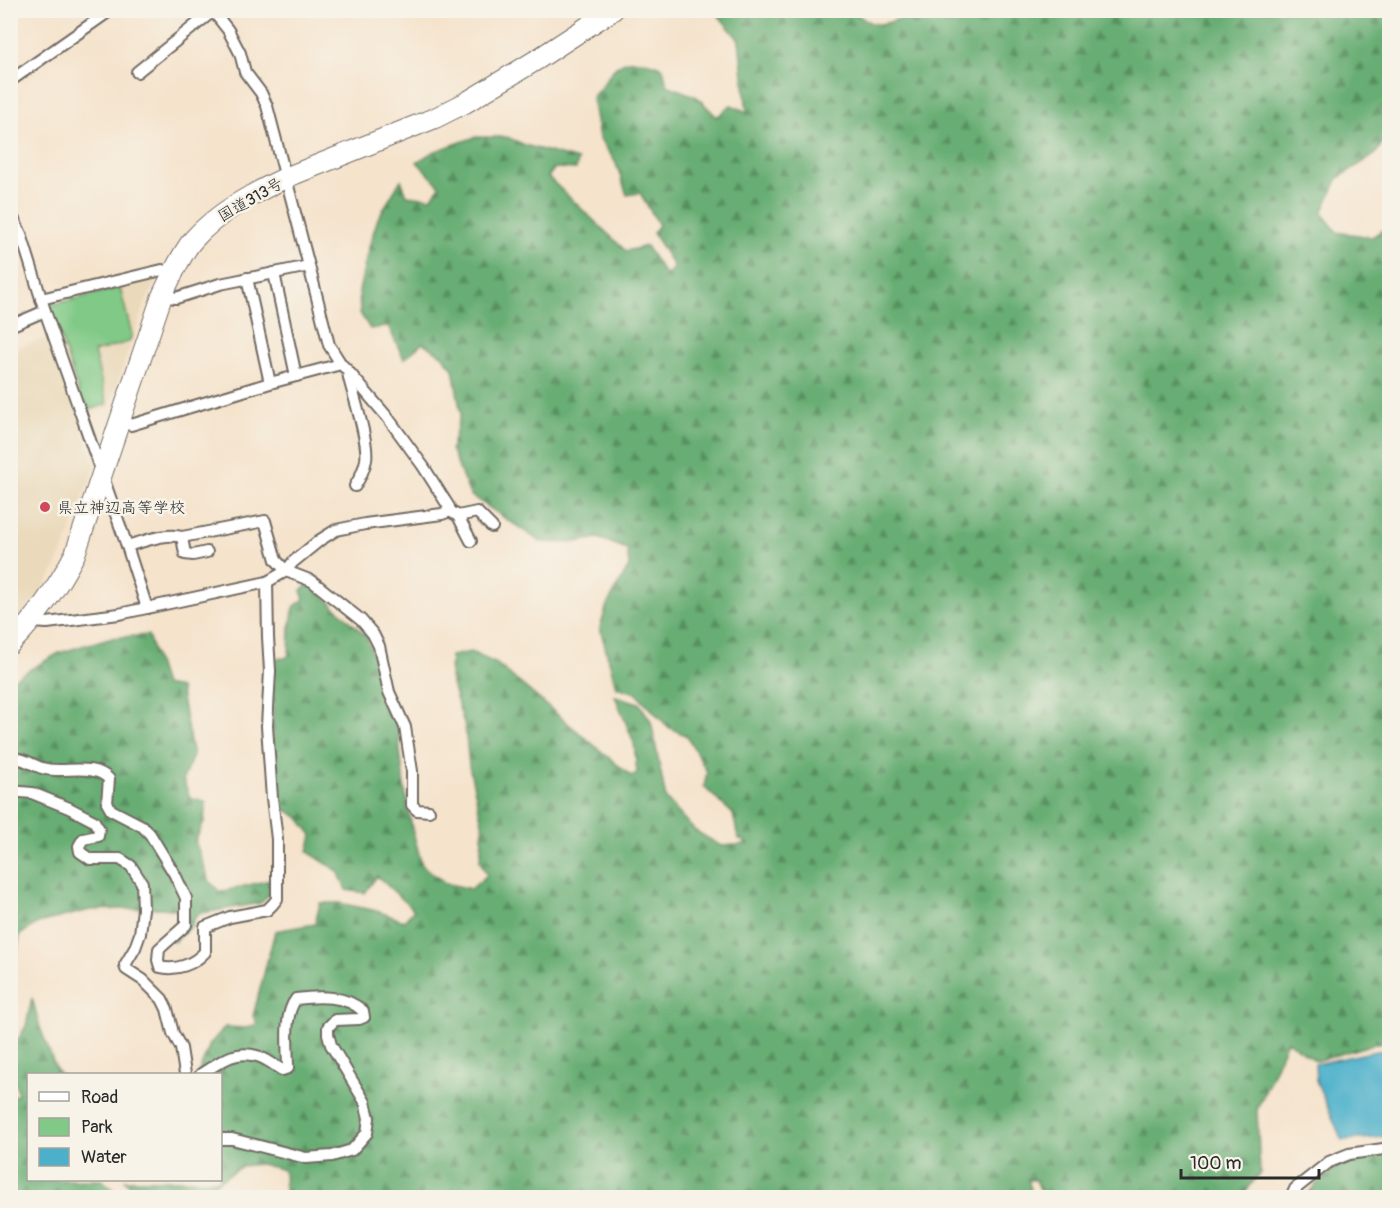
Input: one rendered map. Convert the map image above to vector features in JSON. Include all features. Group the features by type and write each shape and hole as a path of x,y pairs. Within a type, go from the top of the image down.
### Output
{"highway":[{"name":"国道313号","path":"13,639 32,622 57,586 75,554 162,296 192,241 214,220 245,199 285,178 435,118 465,103 613,10"}],"street":[{"path":"10,81 111,10"},
{"path":"137,72 213,11 228,30 240,53 245,72 261,93 267,106 328,345 388,418 423,466 471,541"},
{"path":"10,212 21,234 45,311 147,608"},
{"path":"162,296 176,298 220,284 309,266"},
{"path":"41,299 162,270 173,274"},
{"path":"274,273 296,376"},
{"path":"247,279 270,383"},
{"path":"10,326 45,311"},
{"path":"119,422 130,425 270,383 344,367"},
{"path":"344,367 349,378 365,441 366,458 362,475 356,486"},
{"path":"32,622 47,623 119,614 267,582 286,571 293,562 336,530 442,514 477,512 492,526"},
{"path":"127,546 155,538 175,535 182,537 265,521 276,560 286,571 312,581 361,620 373,634 379,646 387,686 405,727 412,771 412,805 417,810 429,811"},
{"path":"182,537 185,554 207,552"},
{"path":"10,759 16,758 46,770 81,770 104,773 110,779 107,803 111,810 142,825 150,834 186,898 186,925 159,949 160,967 169,969 183,966 199,958 205,952 205,927 230,917 267,910 277,899 277,840 267,726 270,671 267,582"},
{"path":"10,791 32,793 94,821 99,829 98,836 83,839 79,846 80,852 90,859 120,859 131,866 142,883 143,909 140,934 125,964 126,969 143,980 162,999 173,1033 181,1048 185,1073"},
{"path":"203,1073 238,1054 258,1056 282,1070 288,1068 288,1020 292,1004 296,999 331,997 356,1004 363,1011 364,1017 359,1019 335,1020 328,1027 327,1034 331,1045 365,1102 369,1118 367,1133 352,1150 332,1156 306,1158 232,1139 222,1139"},
{"path":"1291,1197 1295,1189 1329,1162 1350,1154 1389,1148"}],"shaded area":[{"path":"156,276 157,280 144,306 109,408 85,414 47,305"},
{"name":"県立神辺高等学校","path":"50,337 95,465 54,570 39,595 11,627 10,350"}],"green space":[{"path":"904,10 1389,11 1389,103 1381,107 1389,131 1376,154 1338,178 1322,213 1337,232 1372,237 1389,226 1389,1041 1316,1061 1287,1041 1257,1110 1260,1173 1241,1197 1043,1197 1036,1180 1029,1180 1031,1197 285,1198 284,1170 260,1164 242,1166 222,1179 222,1073 198,1073 210,1044 225,1027 246,1028 257,1024 253,1016 275,931 315,924 320,903 340,903 377,911 404,921 414,910 377,876 365,893 346,890 338,871 308,852 312,835 298,817 279,806 273,781 274,659 285,658 289,655 290,627 294,607 304,599 301,591 308,584 367,637 398,731 404,785 422,865 445,883 471,889 487,875 480,861 483,827 469,766 465,727 450,678 451,656 471,652 497,664 631,776 637,773 634,743 615,696 639,703 651,721 666,799 694,830 721,846 748,844 738,838 733,814 704,787 707,772 687,736 668,727 636,693 616,687 600,628 607,605 629,566 627,549 598,538 570,543 541,542 470,495 451,449 461,414 453,369 442,355 423,343 404,359 388,326 370,329 360,313 359,291 368,250 378,218 401,180 407,195 431,198 440,186 417,162 433,152 475,137 507,137 525,145 578,160 576,169 555,168 548,177 626,251 646,246 666,276 674,267 653,233 659,225 640,193 627,195 615,161 599,138 592,97 616,68 635,60 663,68 667,85 697,97 717,117 731,105 747,112 739,40 719,16 723,11 855,11 871,23 882,24 901,18"},
{"path":"120,288 132,335 129,342 94,352 107,404 85,411 50,305"},
{"path":"148,635 164,685 180,688 193,756 183,779 190,798 206,802 204,822 195,841 210,882 220,892 270,880 270,894 261,903 197,914 191,927 174,942 179,910 161,908 90,910 38,923 20,935 11,986 11,682 59,653 109,638"},
{"path":"32,998 40,1027 59,1073 27,1073 27,1181 103,1181 122,1197 11,1197 11,1096 18,1095 11,1063 11,1051 26,1026"},
{"path":"1389,1150 1389,1197 1304,1198 1318,1182 1347,1159"},
{"path":"126,1181 218,1181 207,1188 182,1197 140,1198"}],"water":[{"path":"1389,1050 1389,1135 1342,1140 1316,1081 1315,1064"}],"place":[{"name":"県立神辺高等学校","path":"45,507"}]}
